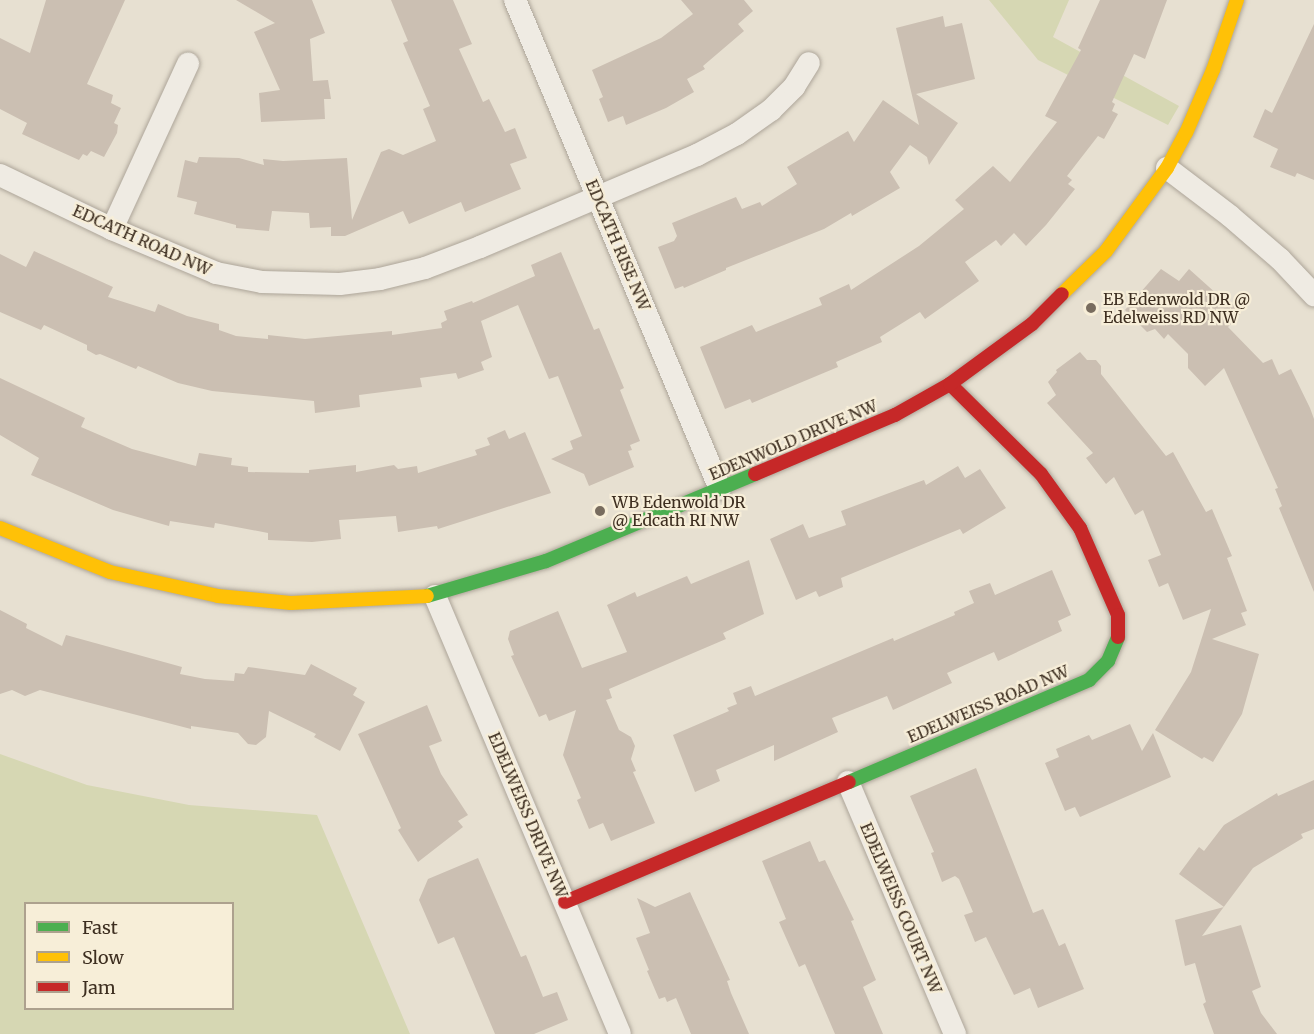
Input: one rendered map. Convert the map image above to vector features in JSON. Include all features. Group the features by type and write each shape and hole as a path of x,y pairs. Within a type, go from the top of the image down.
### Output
{"street":[{"name":"EDCATH RISE NW","path":"515,0 720,489"},
{"name":"EDENWOLD DRIVE NW","path":"0,528 110,572 146,582 218,596 291,603 435,596 546,561 895,416 950,384 1032,324 1106,251 1167,168 1213,70 1238,0"},
{"name":"EDCATH ROAD NW","path":"0,175 112,229 216,273 262,282 340,284 380,279 425,268 697,155 737,134 771,110 794,87 808,63"},
{"path":"112,229 188,64"},
{"path":"1167,168 1230,216 1280,259 1314,296"},
{"name":"EDELWEISS ROAD NW","path":"565,902 1089,680 1108,661 1119,634 1118,615 1080,528 1041,474 950,384"},
{"name":"EDELWEISS DRIVE NW","path":"435,596 620,1034"},
{"name":"EDELWEISS COURT NW","path":"848,782 955,1034"}],"green space":[{"path":"989,0 1069,0 1053,37 1179,106 1168,125 1038,60"},
{"path":"0,754 87,785 189,805 317,815 410,1034 0,1034"}],"building":[{"path":"46,0 125,0 87,84 113,95 111,103 121,108 114,123 118,125 117,133 104,157 91,151 87,156 83,154 79,160 22,134 27,123 0,109 0,38 30,53"},
{"path":"236,0 312,0 325,33 310,39 313,81 328,80 331,99 324,99 325,119 261,122 259,93 280,90 254,32 275,23"},
{"path":"391,0 453,0 472,44 459,49 483,102 489,99 505,132 515,128 527,158 510,164 521,189 465,212 461,202 409,224 403,211 345,236 331,236 331,227 310,228 309,213 272,211 269,231 236,228 236,225 194,214 197,202 177,197 185,160 197,163 199,157 239,158 264,165 263,159 283,161 347,158 352,220 381,152 389,149 403,155 436,141 423,109 430,106 403,43 408,41"},
{"path":"681,0 744,0 753,11 738,24 744,31 703,66 705,69 687,79 694,92 666,108 626,125 623,116 608,122 599,99 603,97 592,70 661,38 693,14"},
{"path":"1100,0 1167,0 1145,59 1134,54 1112,102 1115,104 1112,111 1118,114 1104,139 1098,136 1067,176 1072,180 1068,184 1075,189 1046,225 1026,246 1014,233 1001,246 996,240 965,262 979,281 925,319 920,312 880,337 882,342 836,362 838,367 752,403 750,399 725,409 700,347 752,325 756,332 822,305 819,298 849,284 851,290 919,246 964,209 955,200 993,166 1010,182 1057,122 1045,116 1081,50 1078,48"},
{"path":"943,16 945,27 962,23 975,79 916,94 958,123 929,165 927,157 910,145 890,172 900,188 852,216 851,213 824,229 726,268 726,270 684,288 683,286 675,289 658,247 674,241 677,236 672,223 736,197 742,209 760,202 762,206 797,184 787,167 848,131 854,142 883,100 919,125 896,28"},
{"path":"1314,24 1314,180 1297,173 1295,177 1270,167 1278,149 1253,137 1265,109 1272,113"},
{"path":"34,251 113,287 108,297 155,312 158,304 187,316 219,324 219,330 236,336 268,339 268,335 305,339 392,331 392,335 442,328 441,323 447,320 444,311 472,301 473,303 535,276 531,265 561,252 594,330 599,328 624,388 620,390 640,441 630,445 632,450 628,451 634,467 589,486 584,474 551,459 573,449 570,441 582,436 558,376 549,379 518,305 481,321 492,357 481,362 484,370 458,379 456,373 420,378 422,387 359,395 360,407 315,413 314,401 212,391 178,383 138,366 136,369 100,354 96,355 87,350 87,345 44,325 41,330 0,312 0,254 26,267"},
{"path":"1161,269 1179,281 1189,269 1218,295 1221,292 1241,313 1228,327 1263,363 1272,359 1279,375 1291,369 1310,408 1314,419 1314,592 1279,508 1282,506 1275,489 1278,488 1224,368 1205,386 1188,368 1188,354 1168,334 1164,339 1155,329 1147,332 1125,310"},
{"path":"1080,352 1087,360 1096,360 1101,366 1101,374 1166,456 1173,452 1206,512 1212,509 1232,556 1227,558 1247,611 1241,613 1246,625 1212,639 1259,654 1242,714 1213,762 1204,757 1202,759 1155,730 1191,672 1211,609 1183,620 1168,583 1159,587 1148,560 1161,555 1143,510 1135,515 1114,477 1106,484 1086,458 1093,453 1047,403 1056,395 1048,382 1057,372 1056,370"},
{"path":"0,378 85,418 81,427 132,449 196,466 199,453 232,458 231,465 248,467 248,472 309,473 309,470 356,465 356,472 394,465 398,469 417,466 418,473 477,455 475,450 490,445 487,438 505,430 509,439 525,432 551,493 438,529 437,526 398,532 396,516 339,520 341,539 312,542 268,540 268,533 215,523 214,528 170,521 169,526 113,510 31,475 39,458 0,435"},
{"path":"958,466 965,478 980,469 1006,508 963,534 960,529 841,578 843,587 819,597 816,591 796,600 770,539 803,524 809,538 846,525 841,511 924,480 926,485"},
{"path":"749,560 764,614 723,633 726,639 609,689 612,698 606,700 619,730 631,737 635,746 631,759 636,771 633,772 655,823 611,841 603,823 589,829 577,800 581,798 563,755 576,710 549,721 546,714 539,717 511,656 514,655 508,639 510,631 558,611 582,668 627,652 607,605 635,592 637,597 687,576 691,584"},
{"path":"1052,570 1071,615 1058,621 1062,631 998,661 994,652 947,673 952,683 893,710 887,696 832,718 838,732 774,761 774,745 716,770 720,781 695,792 673,735 729,711 727,708 737,704 733,693 751,686 755,696 893,638 894,641 955,615 954,612 974,603 969,591 990,583 995,595"},
{"path":"0,610 27,624 26,628 62,646 66,635 182,667 180,674 205,679 234,681 235,673 244,674 248,667 305,675 311,664 357,688 353,695 365,702 340,751 314,737 316,734 269,711 266,737 256,745 248,744 238,733 191,726 191,729 40,690 25,696 12,690 0,694"},
{"path":"427,705 442,741 429,746 441,774 468,815 458,821 463,827 418,862 398,830 401,828 358,734"},
{"path":"1130,724 1142,751 1153,733 1171,777 1080,817 1075,807 1065,811 1045,763 1059,757 1056,749 1089,735 1092,740"},
{"path":"976,768 1033,913 1043,909 1059,946 1065,943 1084,989 1038,1008 1030,988 1014,995 986,937 975,942 964,915 973,912 959,879 955,876 942,882 931,853 934,852 910,796"},
{"path":"1314,780 1314,829 1301,834 1303,838 1253,868 1224,907 1179,874 1199,847 1204,851 1224,825 1277,793 1278,796"},
{"path":"810,841 819,862 825,860 854,920 851,921 876,980 863,987 883,1034 835,1034 805,964 799,967 779,922 786,919 762,861"},
{"path":"478,858 521,957 526,955 543,997 557,992 568,1020 534,1034 495,1034 454,937 438,944 419,900 428,879"},
{"path":"690,892 730,980 727,981 731,993 749,1034 691,1034 676,998 667,1002 665,997 659,999 647,971 649,970 636,938 650,933 637,898 655,907"},
{"path":"1224,907 1202,936 1241,925 1261,987 1252,991 1261,1013 1277,1034 1214,1034 1203,1004 1206,1002 1195,963 1185,966 1175,920"}],"traffic: fast":[{"path":"427,596 546,561 755,474"},
{"path":"849,782 1089,680 1108,661 1118,637"}],"traffic: slow":[{"path":"1062,294 1106,251 1167,168 1186,133 1213,70 1237,0"},
{"path":"0,528 110,572 218,596 291,603 427,596"}],"traffic: jam":[{"path":"755,474 895,415 950,384 1032,324 1062,294"},
{"path":"950,384 1041,474 1080,528 1118,615 1118,637"},
{"path":"565,902 849,782"}],"place":[{"name":"EB Edenwold DR @ Edelweiss RD NW","path":"1091,308"},
{"name":"WB Edenwold DR @ Edcath RI NW","path":"600,511"}]}
